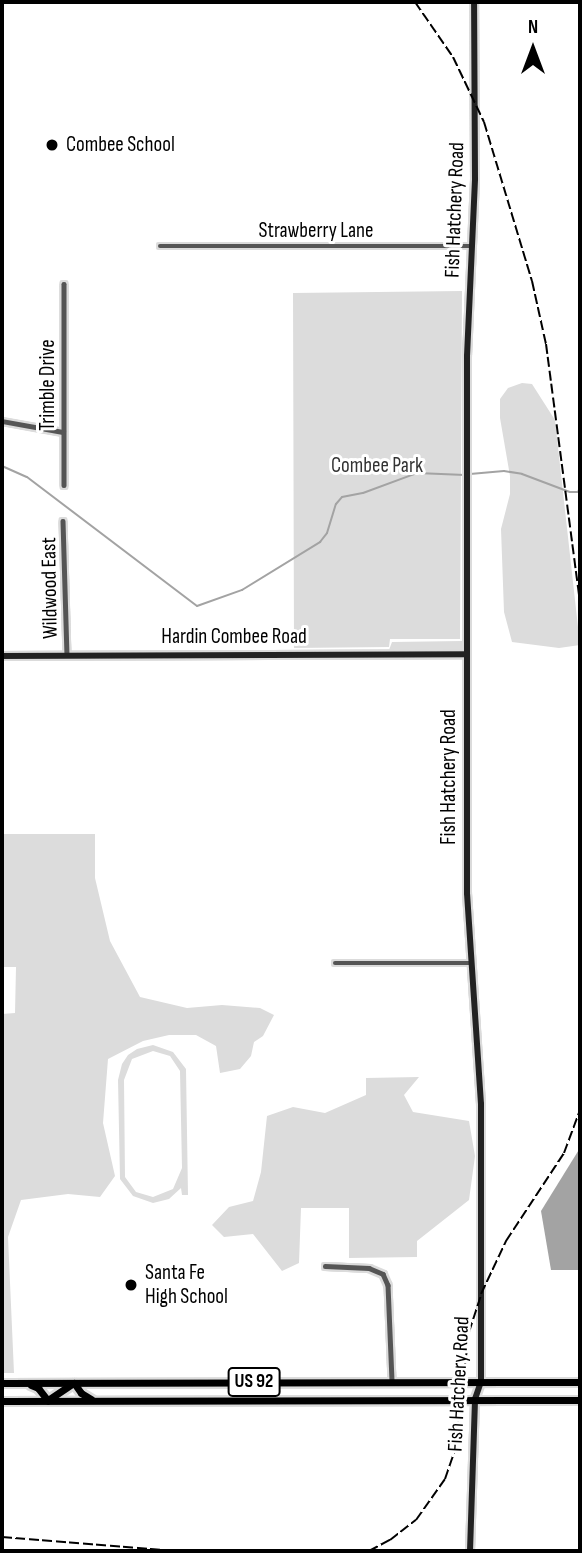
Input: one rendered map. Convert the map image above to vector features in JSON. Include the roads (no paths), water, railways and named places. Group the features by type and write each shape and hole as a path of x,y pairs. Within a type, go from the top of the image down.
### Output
{"main road":[{"name":"US 92","path":"2,1383 580,1382"},
{"path":"21,1383 38,1388 48,1401 74,1383 80,1393 95,1401"},
{"name":"US 92","path":"2,1401 580,1399"}],"street":[{"name":"Fish Hatchery Road","path":"470,1551 475,1399 481,1382 481,1104 467,885 467,475 474,2"},
{"name":"Strawberry Lane","path":"160,246 471,246"},
{"name":"Trimble Drive","path":"64,284 64,485"},
{"path":"2,421 63,432"},
{"name":"Wildwood East","path":"64,521 66,655"},
{"name":"Hardin Combee Road","path":"2,656 467,653"},
{"path":"335,963 471,964"},
{"path":"325,1266 369,1268 383,1274 388,1285 393,1382"}],"waterway":[{"path":"2,466 27,477 197,606 242,590 320,542 327,533 336,504 342,497 363,493 417,473 465,475"},
{"path":"470,474 504,471 522,474 570,492 578,492 580,487"}],"railway":[{"path":"415,2 453,57 484,122 532,281 546,344 580,603"},
{"path":"369,1551 390,1540 416,1520 445,1479 454,1453 469,1332 481,1294 506,1241 564,1153 580,1110"},
{"path":"2,1537 175,1551"}],"place":[{"name":"Combee School","path":"52,145"},
{"name":"Santa Fe High School","path":"131,1285"}],"park label":[{"name":"Combee Park","path":"377,466"}]}
